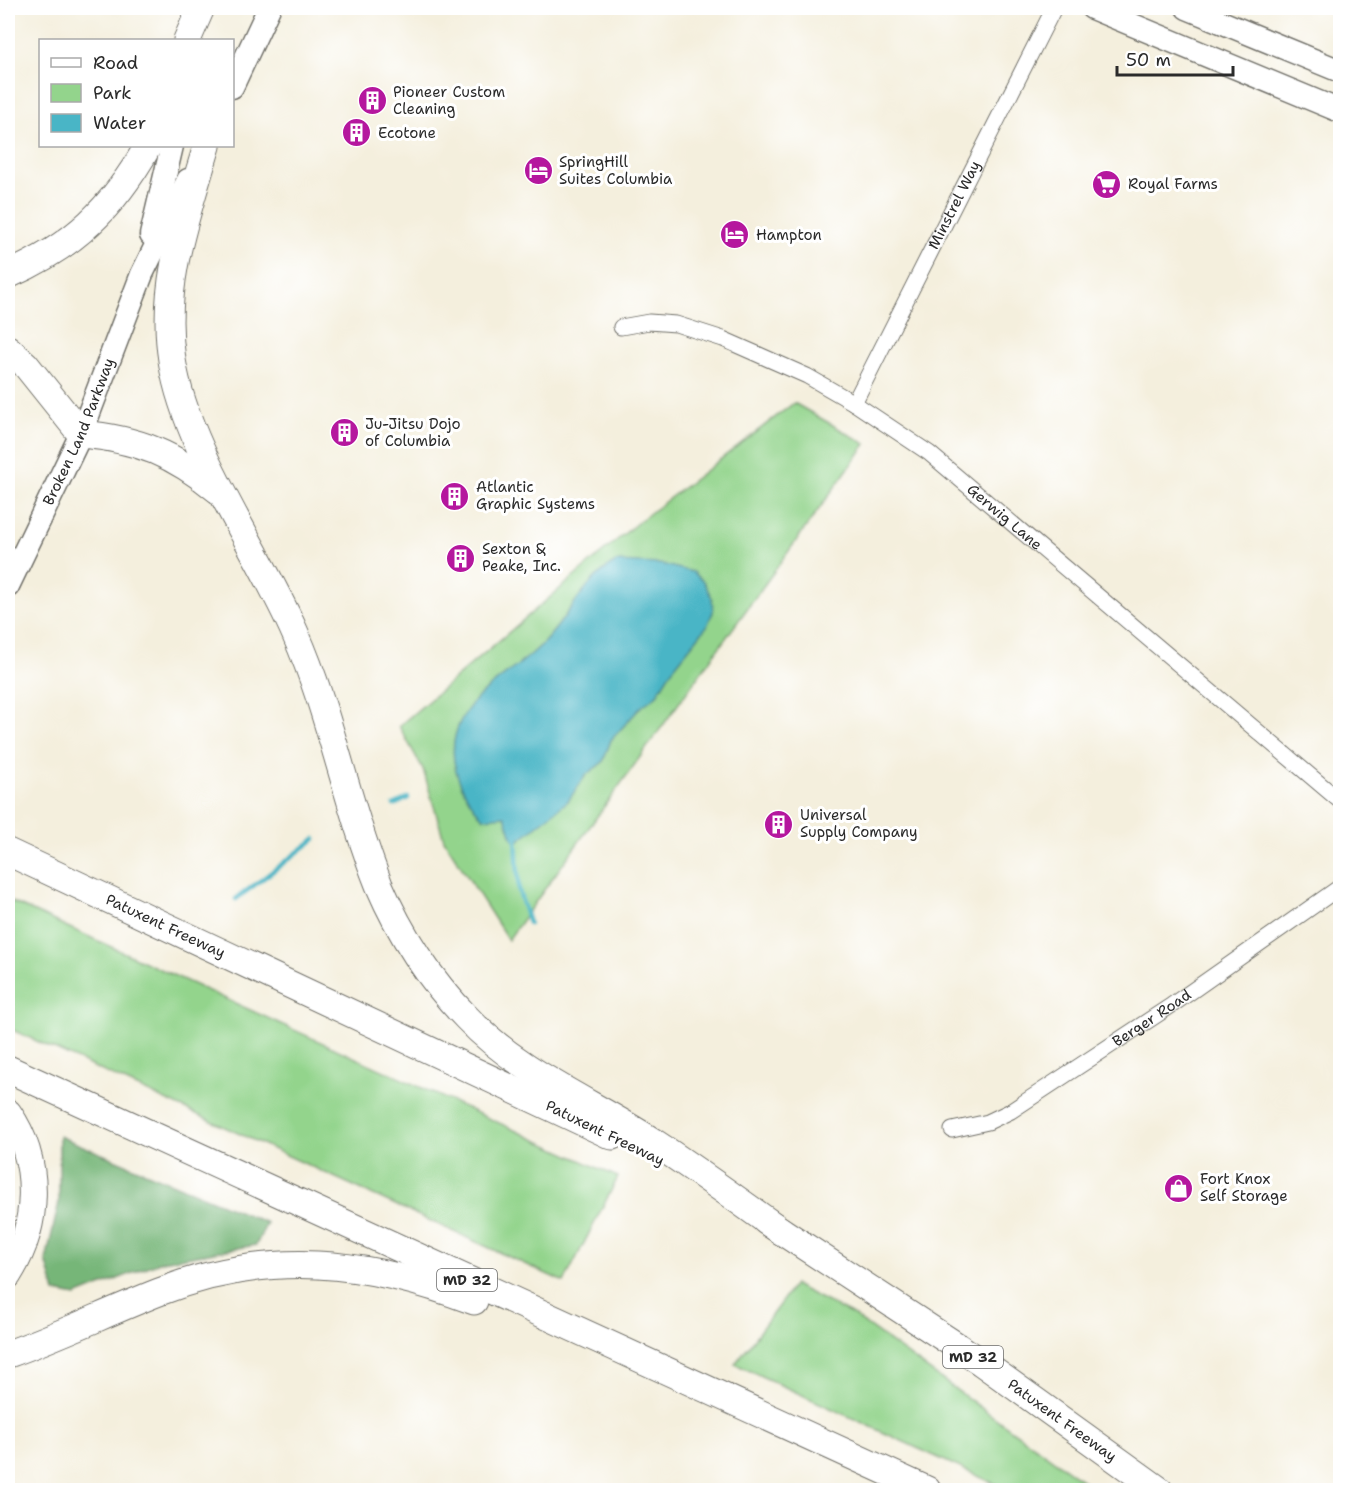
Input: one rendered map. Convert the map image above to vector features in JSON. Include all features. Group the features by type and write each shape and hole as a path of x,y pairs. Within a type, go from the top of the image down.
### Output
{"highway":[{"path":"187,39 201,8"},
{"path":"8,274 37,262 71,241 101,213 123,188 147,147"},
{"path":"206,147 175,254 168,322 172,363 182,399 224,495 272,583 311,673 379,884 395,920 416,954 468,1020 526,1066 655,1142 781,1231"},
{"path":"8,348 25,364 81,434 125,440 166,454 198,474 224,495"},
{"name":"Patuxent Freeway","path":"8,852 656,1157 781,1231 981,1362 1159,1491"},
{"name":"MD 32","path":"8,1069 927,1491"},
{"path":"8,1113 24,1143 33,1190 32,1213 26,1238 8,1275"},
{"path":"8,1354 162,1291 200,1279 238,1269 281,1263 320,1263 368,1269 412,1279 714,1392"}],"main road":[{"path":"200,39 211,8"},
{"path":"234,83 269,8"},
{"path":"1092,8 1341,111"},
{"path":"1186,8 1341,71"},
{"name":"Broken Land Parkway","path":"142,274 172,147"},
{"name":"Broken Land Parkway","path":"8,586 81,434 142,274 206,147"}],"street":[{"name":"Minstrel Way","path":"854,403 1054,8"},
{"name":"Gerwig Lane","path":"621,327 649,322 699,330 807,376 854,403 929,453 1341,801"},
{"name":"Berger Road","path":"952,1130 988,1122 1011,1111 1172,1005 1341,887"}],"green space":[{"path":"794,403 866,444 508,940 444,840 423,769 399,726 637,523"},
{"path":"8,900 618,1177 564,1282 8,1028"},
{"path":"59,1136 267,1223 256,1245 162,1261 76,1296 55,1292 46,1260 59,1202"},
{"path":"794,1285 851,1314 1095,1490 1008,1490 735,1364"}],"water":[{"path":"616,562 660,564 693,572 703,581 712,598 713,612 707,626 672,670 656,696 641,707 611,740 603,762 586,775 568,801 518,841 513,840 505,816 483,818 471,802 456,770 453,753 455,737 471,705 545,641 588,585"}],"waterway":[{"path":"394,805 408,798"},
{"path":"236,899 315,839"},
{"path":"516,840 519,891 529,923"}],"place":[{"name":"Pioneer Custom Cleaning","path":"372,101"},
{"name":"Ecotone","path":"357,133"},
{"name":"SpringHill Suites Columbia","path":"538,171"},
{"name":"Royal Farms","path":"1107,184"},
{"name":"Hampton","path":"735,235"},
{"name":"Ju-Jitsu Dojo of Columbia","path":"344,433"},
{"name":"Atlantic Graphic Systems","path":"455,496"},
{"name":"Sexton & Peake, Inc.","path":"461,558"},
{"name":"Universal Supply Company","path":"779,824"},
{"name":"Fort Knox Self Storage","path":"1179,1188"}]}
